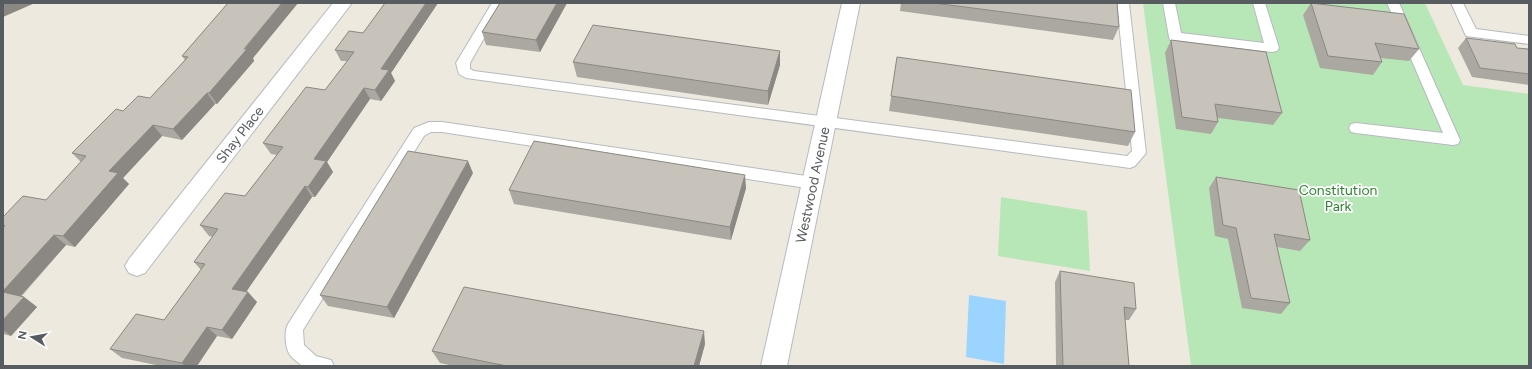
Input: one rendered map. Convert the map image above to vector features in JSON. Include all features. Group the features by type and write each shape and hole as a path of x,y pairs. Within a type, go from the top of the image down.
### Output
{"street":[{"name":"Shay Place","path":"137,266 343,3"},
{"name":"Westwood Avenue","path":"774,366 851,3"}],"lane":[{"path":"498,3 463,63 464,71 471,75 826,120 1130,162 1139,153 1123,3"},
{"path":"1169,3 1175,37 1272,48 1259,3"},
{"path":"1356,128 1453,140 1393,3"},
{"path":"1457,3 1471,33 1529,40"},
{"path":"325,366 311,363 296,349 294,329 418,132 429,127 442,127 813,183"}],"green space":[{"name":"Constitution Park","path":"1143,3 1425,3 1463,85 1529,94 1529,366 1191,366"},
{"path":"1001,197 1087,211 1090,271 998,256"}],"water":[{"path":"969,295 1006,301 1004,364 966,357"}],"building":[{"path":"228,3 282,3 244,49 247,49 209,93 207,93 173,129 153,125 109,171 118,173 63,236 54,235 3,291 3,227 5,226 3,225 3,217 23,196 46,200 86,156 72,153 116,109 123,111 138,96 150,98 188,57 182,56"},
{"path":"385,3 426,3 381,69 389,70 375,90 364,88 314,159 326,161 308,187 305,186 232,289 248,292 222,330 207,327 182,363 110,349 136,314 164,320 205,264 194,262 218,229 200,225 225,193 245,196 283,147 263,143 306,87 325,90 354,52 335,50 349,31 363,33"},
{"path":"500,3 557,3 536,40 482,32"},
{"path":"934,3 1117,3 1119,27"},
{"path":"1311,3 1404,14 1419,49 1375,43 1382,62 1328,56"},
{"path":"593,25 780,51 768,91 573,62"},
{"path":"1466,38 1515,44 1517,48 1528,49 1529,74 1480,68"},
{"path":"1171,40 1266,52 1282,113 1215,104 1218,122 1182,117"},
{"path":"897,57 1131,90 1135,132 891,96"},
{"path":"534,141 745,175 730,227 509,190"},
{"path":"408,151 468,161 387,307 320,295"},
{"path":"1216,177 1299,190 1310,240 1274,234 1290,303 1251,298 1236,228 1223,225"},
{"path":"1060,271 1134,283 1136,309 1124,307 1129,366 1063,366"},
{"path":"464,287 704,331 694,366 507,366 432,351"},
{"path":"3,292 24,297 3,320"}]}
